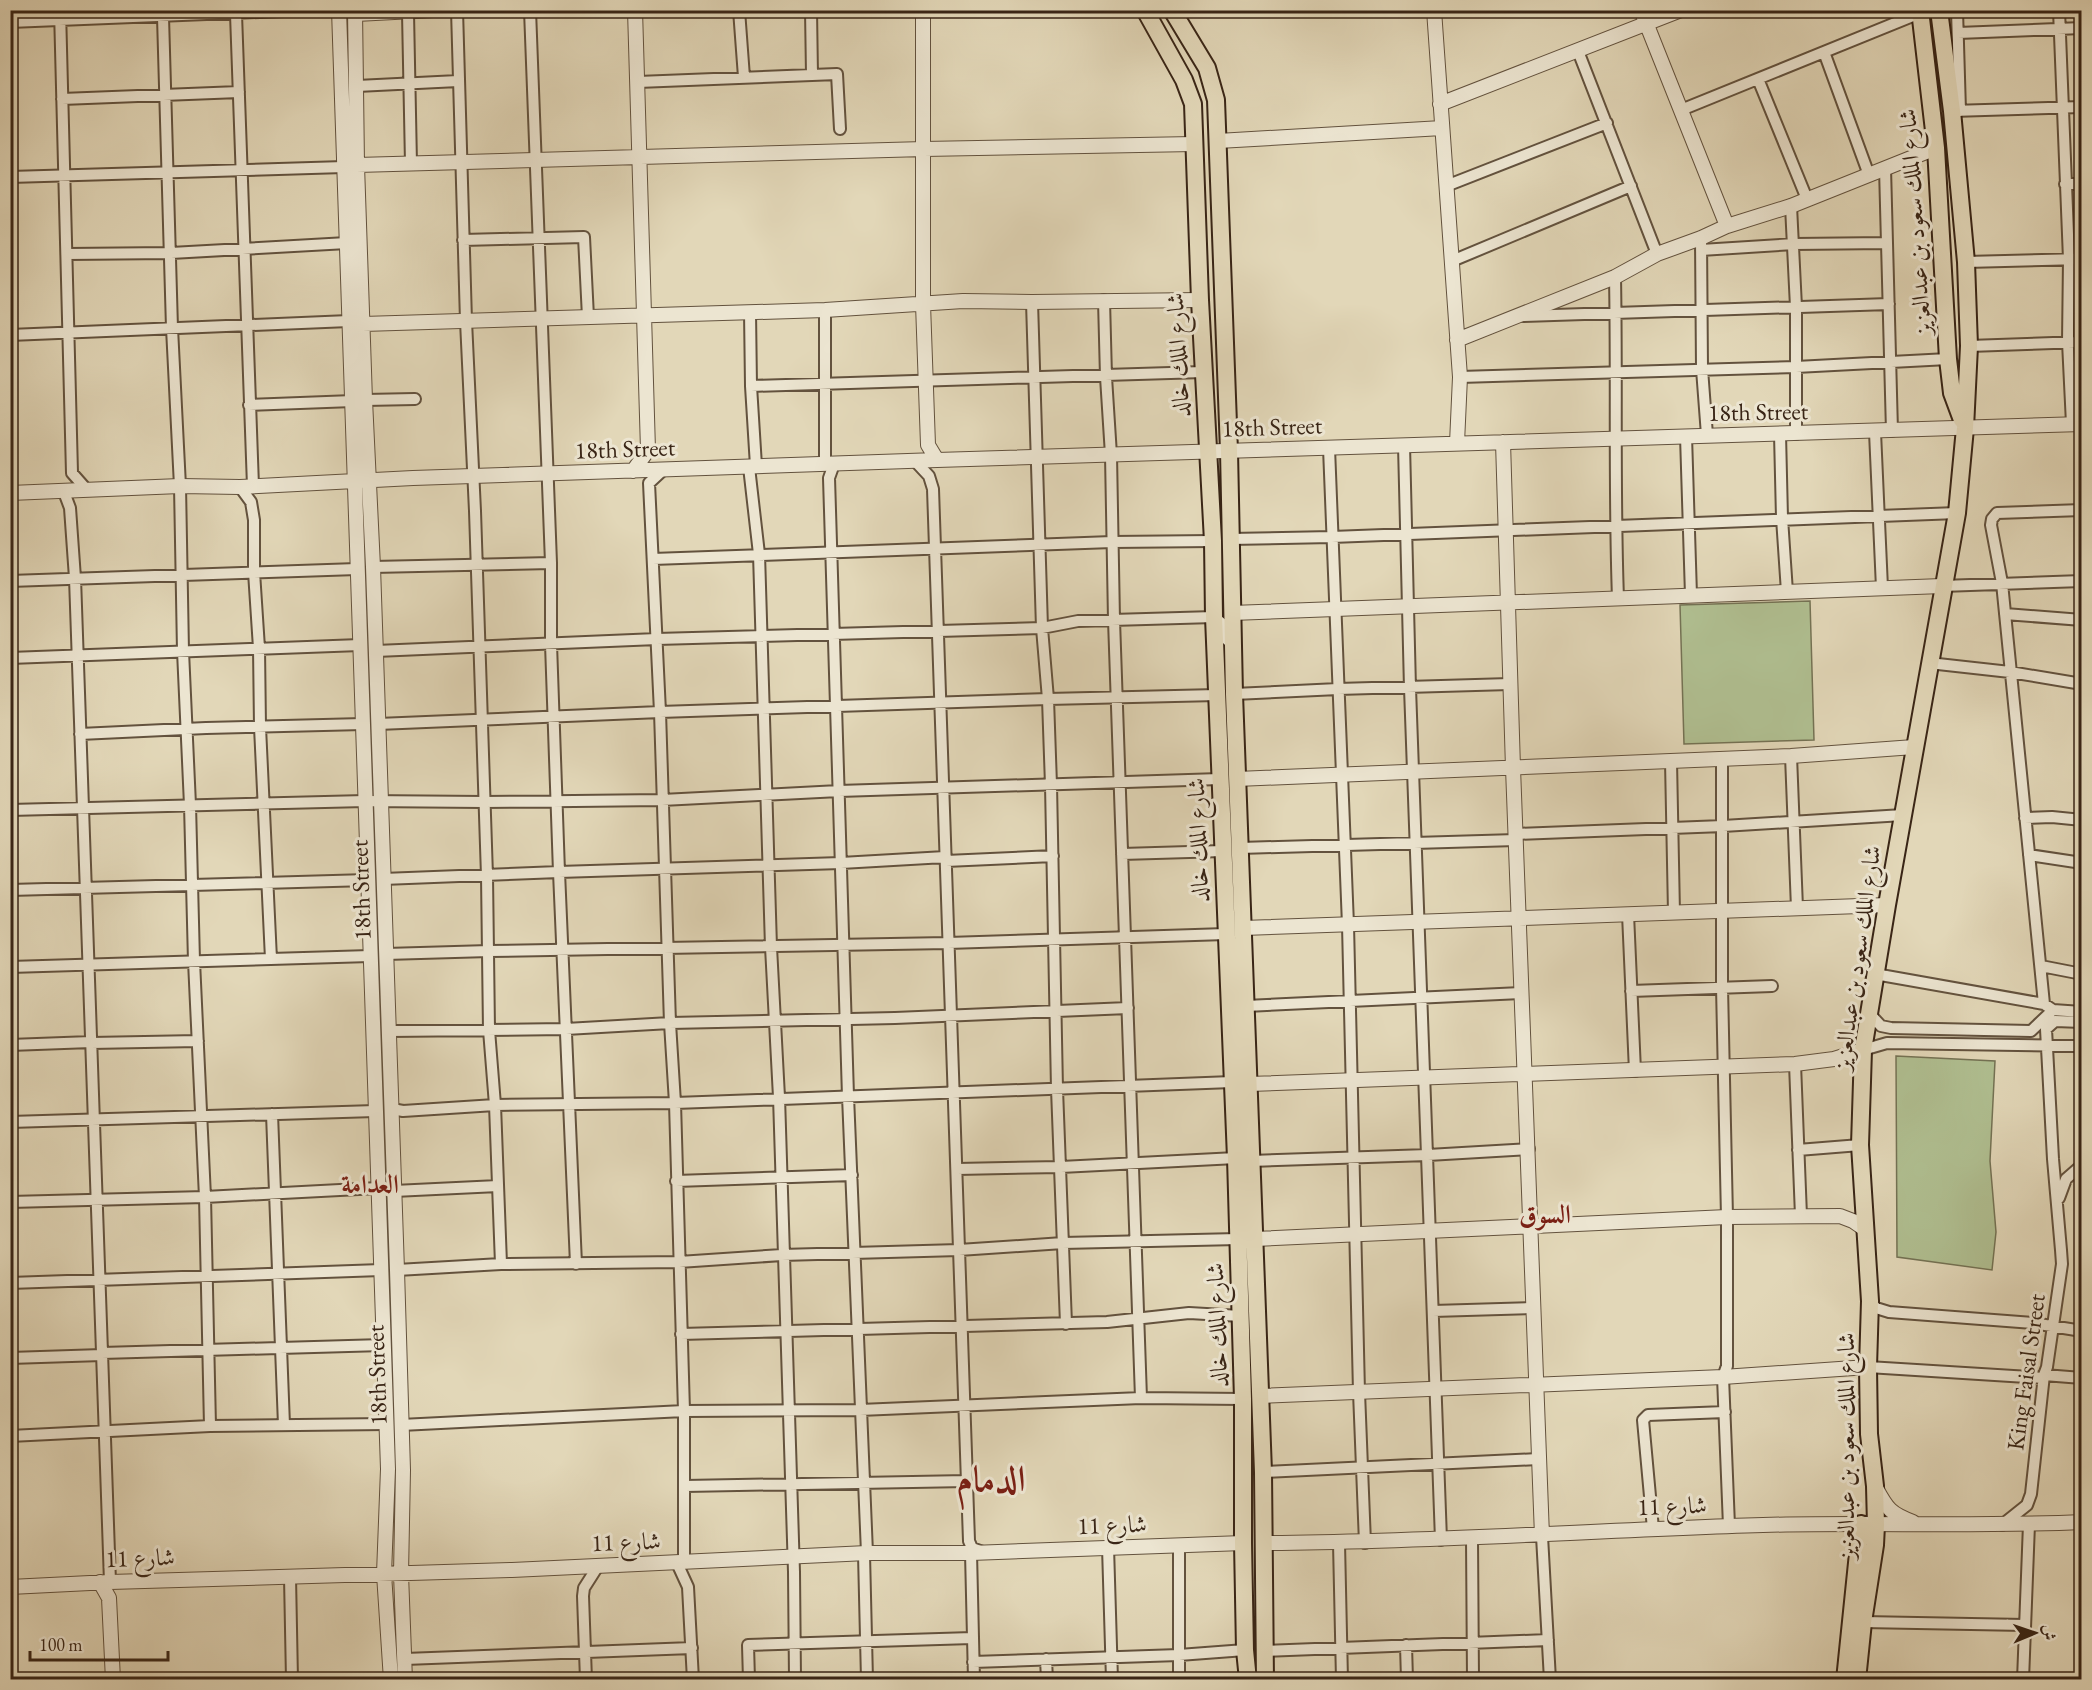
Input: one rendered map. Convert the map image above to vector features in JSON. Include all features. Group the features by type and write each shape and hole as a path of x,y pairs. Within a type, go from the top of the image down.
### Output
{"main road":[{"name":"شارع الملك خالد","path":"1145,10 1184,80 1193,104 1203,372 1213,541 1226,934 1241,1083 1247,1239 1260,1396 1265,1680"},
{"name":"شارع الملك خالد","path":"1172,10 1207,68 1216,100 1246,1006 1241,1083"},
{"name":"شارع الملك سعود بن عبدالعزيز","path":"1845,1680 1875,1486 1869,1434 1870,1301 1860,1145 1863,1050 1942,586 1957,513 1965,428 1969,346 1966,262 1956,111 1939,10"},
{"name":"شارع الملك سعود بن عبدالعزيز","path":"1920,12 1936,148 1948,359 1952,393 1965,428"},
{"name":"شارع الملك خالد","path":"1247,1239 1240,1316 1245,1650 1248,1680"},
{"name":"شارع الملك سعود بن عبدالعزيز","path":"1857,1680 1875,1545 1868,1524"},
{"path":"1243,1543 1264,1544"}],"street":[{"path":"10,22 60,16 163,17 308,10"},
{"path":"339,10 343,138 351,166 363,324 354,481 386,1425 387,1486 384,1574 391,1680"},
{"path":"10,493 180,486 247,487 368,480 349,321 346,243 357,86 356,12 408,13 434,10"},
{"path":"458,10 460,162 487,876 489,1030 495,1105 501,1264"},
{"path":"530,10 551,563 559,872 576,1264"},
{"path":"633,471 648,450 636,10"},
{"path":"739,10 744,77"},
{"path":"811,10 812,75"},
{"path":"923,10 923,304 928,445 937,460"},
{"path":"1641,10 1727,226"},
{"path":"1440,104 1681,10"},
{"path":"1957,10 1956,111 2082,107"},
{"path":"2059,10 2069,259 2068,342 2077,424"},
{"path":"1434,11 1460,377 1457,443"},
{"path":"1681,110 1920,12"},
{"path":"408,13 411,164"},
{"path":"236,14 249,405 247,487 254,520 260,727 271,959"},
{"path":"60,16 72,473 87,490"},
{"path":"163,17 194,961 206,1197 210,1426"},
{"path":"1958,33 2082,28"},
{"path":"1578,51 1657,254"},
{"path":"1824,52 1869,175"},
{"path":"638,82 837,74 840,129"},
{"path":"1758,79 1807,200"},
{"path":"357,86 458,81"},
{"path":"62,99 238,92"},
{"path":"1446,186 1607,123"},
{"path":"1218,141 1442,128"},
{"path":"10,177 924,149 1194,144"},
{"path":"1701,244 1727,226 1791,206 1936,148"},
{"path":"1885,168 1892,431"},
{"path":"2065,184 2082,184"},
{"path":"1452,261 1631,186"},
{"path":"1791,206 1796,307 1796,434"},
{"path":"463,240 584,237 588,317"},
{"path":"67,254 171,253 346,243"},
{"path":"1457,340 1615,277 1657,254 1701,244 1887,243"},
{"path":"1701,244 1700,311 1707,435"},
{"path":"1966,262 2082,259"},
{"path":"1615,277 1617,373 1615,525 1618,598"},
{"path":"1104,300 1111,455 1114,620 1132,1163 1142,1398"},
{"path":"363,324 825,310 963,301 1200,300"},
{"path":"1032,302 1042,628 1053,856 1057,1089 1066,1324"},
{"path":"1517,316 1889,304"},
{"path":"825,310 845,1018 860,1410 865,1484 867,1680"},
{"path":"750,312 753,467 759,554 762,710 779,1097 795,1680"},
{"path":"10,335 349,321"},
{"path":"1969,346 2082,342"},
{"path":"1460,377 1796,367 1948,359"},
{"path":"751,386 1034,377 1106,377 1203,372"},
{"path":"249,405 415,399"},
{"name":"18th Street","path":"405,1680 400,1574 403,1470 397,1270 382,879 374,567 368,480 2077,424"},
{"path":"1875,432 1882,588"},
{"path":"1780,434 1787,591"},
{"path":"1686,436 1691,595"},
{"path":"1503,442 1535,1386 1550,1680"},
{"path":"1404,445 1415,844 1441,1540"},
{"path":"1329,448 1347,924 1365,1543"},
{"path":"915,462 929,476 933,489 963,1405 969,1541 977,1553 972,1638 974,1680"},
{"path":"663,470 649,483 675,1103 685,1486 681,1563 688,1587 693,1680"},
{"path":"64,492 70,508 75,578 105,1431 105,1582 109,1598 113,1678"},
{"path":"1868,1012 1881,1026 1891,1028 2020,1031 2035,1028 2049,1006 2041,966 2002,583 1991,525 1997,513 2082,510"},
{"path":"1230,539 1957,513"},
{"path":"652,560 759,554 1112,542 1213,541"},
{"path":"374,567 551,563"},
{"path":"10,580 357,570"},
{"path":"1232,613 2082,581"},
{"path":"2005,614 2082,620"},
{"path":"376,651 657,639 1042,628 1078,621 1214,617 1224,625 1230,680 1234,694 1338,688 1510,684"},
{"path":"10,658 360,645"},
{"path":"1929,663 2010,672 2082,684"},
{"path":"378,724 660,712 1217,695"},
{"path":"80,734 363,724"},
{"path":"1237,779 1791,756 1914,747"},
{"path":"1791,756 1797,908"},
{"path":"1722,759 1722,987 1727,1217 1727,1366 1723,1377 1729,1527"},
{"path":"1671,761 1674,913"},
{"path":"10,810 365,801 662,801 839,791 1220,779"},
{"path":"1240,848 1415,844 1903,815"},
{"path":"2025,818 2082,820"},
{"path":"1122,854 1223,851"},
{"path":"2029,855 2082,863"},
{"path":"382,879 1053,856"},
{"path":"10,890 368,880"},
{"path":"1243,928 1887,905"},
{"path":"1628,914 1635,1071"},
{"path":"386,954 948,943 1226,934"},
{"path":"10,968 370,956"},
{"path":"2041,966 2082,974"},
{"path":"1875,974 2082,1012"},
{"path":"1631,991 1772,986"},
{"path":"1246,1006 1521,993"},
{"path":"389,1030 566,1029 670,1023 1128,1008"},
{"path":"2058,1213 2046,1029 2055,1021 2082,1022"},
{"path":"10,1045 198,1041"},
{"path":"392,1109 403,1111 495,1105 675,1103 954,1091 1351,1081 1723,1068 1834,1059 1887,1043 2082,1046"},
{"path":"1794,1064 1801,1216"},
{"path":"10,1122 375,1111"},
{"path":"272,1114 284,1425"},
{"path":"1798,1150 1860,1145"},
{"path":"957,1169 1428,1155 1528,1149"},
{"path":"2058,1213 2063,1184 2071,1173 2082,1165"},
{"path":"676,1180 852,1175"},
{"path":"394,1191 498,1186"},
{"path":"10,1203 206,1197 378,1188"},
{"name":"King Faisal Street","path":"2002,1525 2027,1504 2031,1494 2044,1376 2061,1264 2058,1213"},
{"path":"397,1270 501,1264 679,1262 782,1255 959,1250 1064,1243 1247,1239 1727,1217 1840,1216 1866,1230"},
{"path":"10,1283 381,1270"},
{"path":"1870,1301 1876,1308 1889,1312 2052,1326 2082,1331"},
{"path":"1432,1311 1533,1308"},
{"path":"681,1334 1066,1324 1189,1313 1240,1316"},
{"path":"10,1358 383,1345"},
{"path":"1260,1396 1535,1386 1868,1367 2082,1378"},
{"path":"401,1425 684,1411 860,1410 1142,1398 1243,1399"},
{"path":"1653,1529 1643,1420 1648,1415 1725,1412"},
{"path":"10,1437 210,1426 386,1425"},
{"path":"1263,1472 1538,1459"},
{"path":"685,1486 967,1481"},
{"path":"1875,1486 1886,1508 1899,1517 1921,1524"},
{"name":"شارع 11","path":"1264,1544 1472,1539 1653,1529 2082,1522"},
{"path":"2023,1680 2029,1524"},
{"path":"1472,1539 1473,1680"},
{"name":"شارع 11","path":"10,1587 681,1563 865,1553 977,1553 1243,1543"},
{"path":"1339,1543 1342,1680"},
{"path":"1179,1546 1179,1680"},
{"path":"1108,1547 1112,1680"},
{"path":"586,1680 584,1588 598,1566"},
{"path":"290,1577 292,1680"},
{"path":"1863,1622 2025,1625"},
{"path":"749,1680 748,1645 972,1638"},
{"path":"1264,1651 1548,1640"},
{"path":"1406,1645 1407,1680"},
{"path":"405,1659 692,1647"},
{"path":"973,1662 1179,1655 1245,1650"},
{"path":"1046,1659 1047,1680"}],"green space":[{"path":"1810,601 1814,740 1684,744 1680,605"},
{"path":"1896,1056 1995,1061 1990,1161 1996,1232 1992,1270 1897,1257"}],"district":[{"name":"العدامة","path":"370,1184"},
{"name":"السوق","path":"1545,1214"},
{"name":"الدمام","path":"991,1478"}]}
